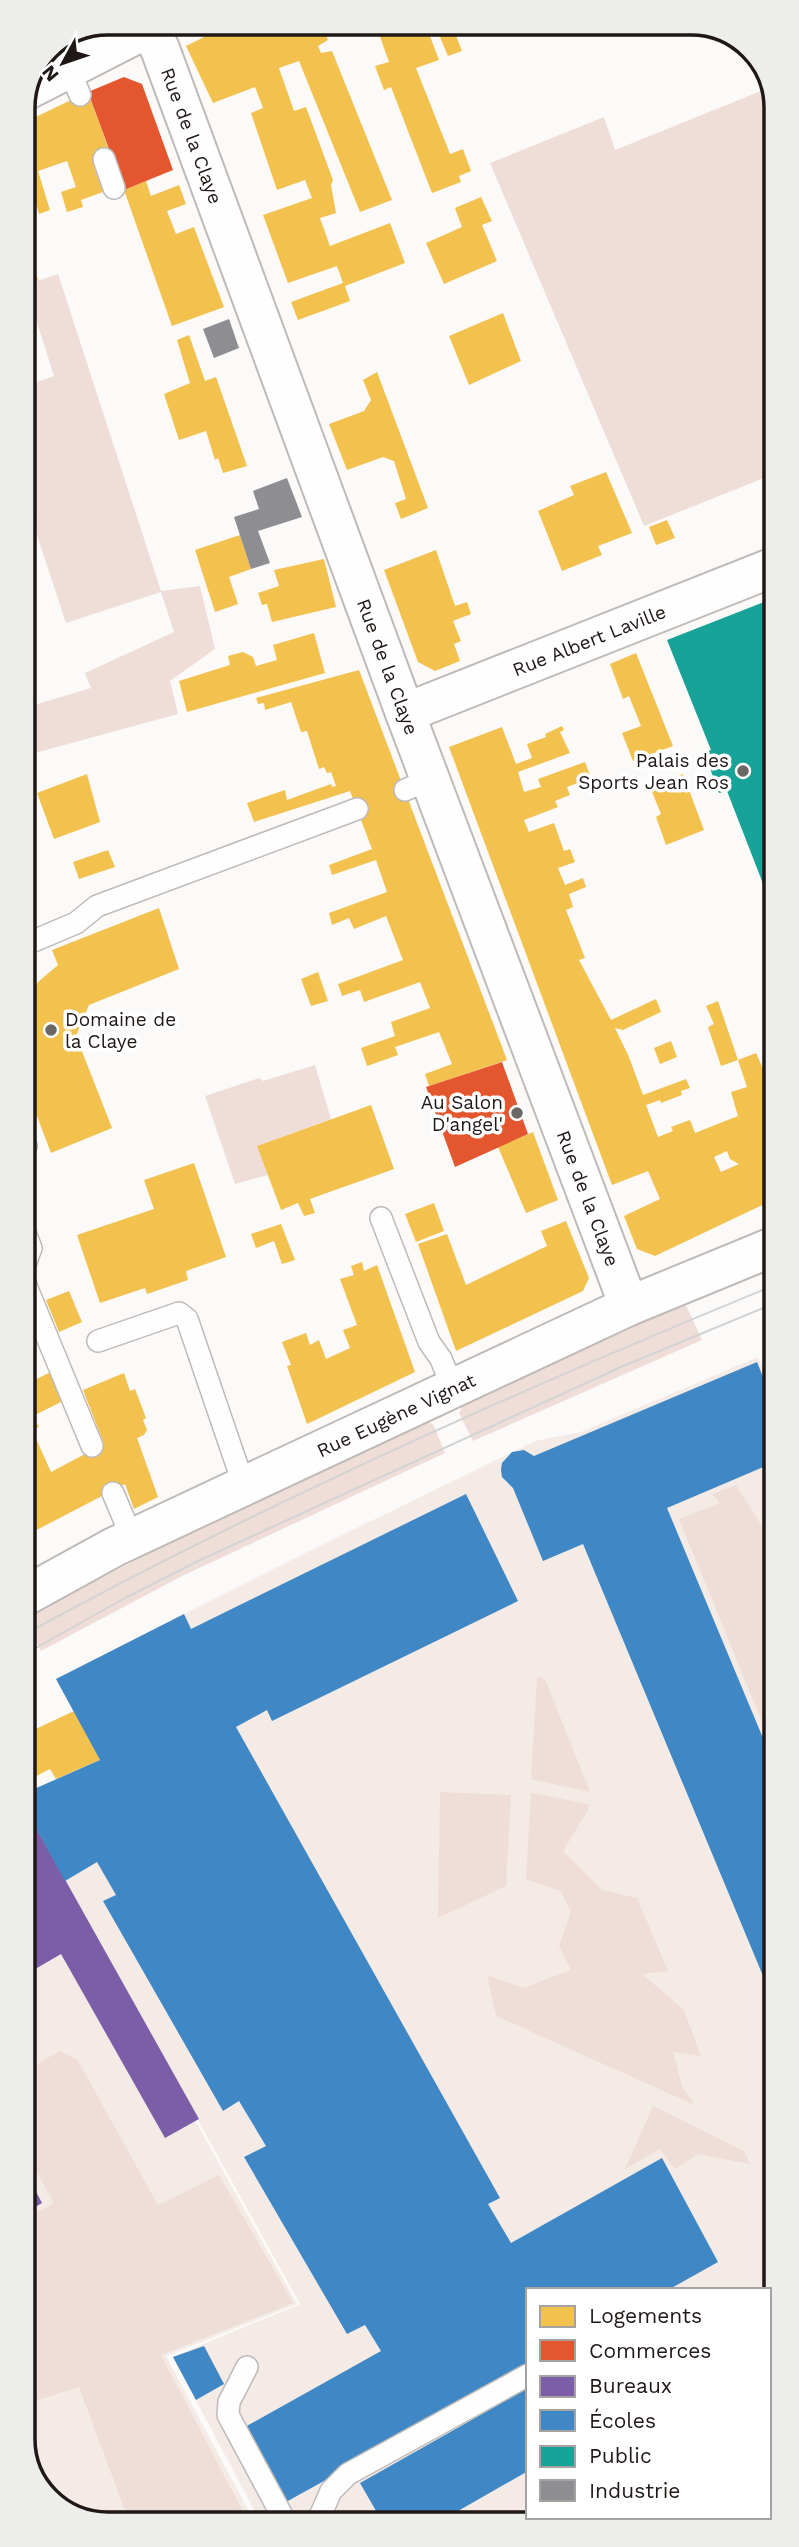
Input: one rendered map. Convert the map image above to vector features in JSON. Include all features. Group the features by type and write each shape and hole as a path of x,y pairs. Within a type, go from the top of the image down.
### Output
{"street":[{"path":"38,88 75,82 141,35"},
{"name":"Rue de la Claye","path":"156,35 405,713 418,785 629,1306"},
{"name":"Rue Albert Laville","path":"405,713 764,571"},
{"name":"Rue Eugène Vignat","path":"35,1590 132,1538 629,1306 764,1251"}],"lane":[{"path":"104,159 114,188"},
{"path":"35,940 76,923 97,906 357,809"},
{"path":"381,1219 429,1342 453,1389"},
{"path":"35,1308 92,1446"},
{"path":"98,1341 179,1313 187,1320 244,1486"},
{"path":"113,1493 132,1538"},
{"path":"247,2367 229,2402 228,2415 280,2512"},
{"path":"322,2512 331,2491 348,2474 526,2376"}],"shaded area":[{"path":"762,90 764,478 644,526 490,163 604,117 615,150"},
{"path":"58,274 161,591 200,586 215,649 170,681 178,714 35,753 35,705 91,688 85,673 174,632 161,592 66,623 35,529 35,383 54,376 35,316 35,282"},
{"path":"315,1065 331,1119 257,1146 268,1175 235,1184 205,1096 259,1078 263,1081"},
{"path":"685,1303 702,1340 473,1441 459,1413 463,1405"},
{"path":"758,1357 764,1372 764,2288 526,2288 526,2512 255,2512 173,2357 300,2304 35,1826 35,1789 100,1760 56,1679 535,1441 581,1432"},
{"path":"426,1421 433,1424 445,1453 182,1576 41,1651 35,1640 35,1613 168,1543"},
{"path":"736,1485 764,1530 764,1726 679,1519 720,1503 712,1494"},
{"path":"537,1677 545,1679 590,1792 531,1779"},
{"path":"440,1792 511,1795 506,1886 438,1918"},
{"path":"531,1793 589,1804 563,1851 602,1890 637,1898 668,1971 642,1974 684,2010 701,2056 673,2052 682,2087 695,2105 496,2016 487,1975 523,1988 571,1970 559,1946 571,1912 561,1891 526,1879"},
{"path":"35,1832 297,2304 166,2356 249,2512 94,2511 71,2502 56,2491 47,2480 37,2458"},
{"path":"59,2051 77,2059 158,2205 219,2175 293,2303 161,2355 243,2512 126,2512 79,2387 35,2401 35,2213 54,2203 35,2169 35,2066"},
{"path":"653,2106 744,2151 750,2164 698,2154 675,2169 660,2149 625,2169"}],"building: Logements":[{"path":"208,35 326,35 328,40 318,46 321,53 332,51 392,200 360,212 299,61 279,68 294,111 306,107 333,180 331,185 336,213 320,218 330,246 390,223 405,263 345,286 350,301 298,320 291,302 343,283 337,266 288,283 263,215 312,198 305,180 277,190 251,113 263,108 255,87 213,103 186,46"},
{"path":"379,35 430,35 439,60 416,68 450,154 463,149 471,171 459,176 461,182 432,193 391,87 384,90 375,66 389,62"},
{"path":"439,35 456,35 462,51 448,56"},
{"path":"88,92 111,156 93,163 103,192 81,200 83,207 67,212 61,192 76,187 67,161 38,171 50,210 39,214 35,200 35,117"},
{"path":"146,181 151,196 179,185 186,204 167,211 176,234 194,227 224,307 172,326 124,190"},
{"path":"481,197 492,221 482,225 497,261 444,284 426,243 462,227 455,208"},
{"path":"503,313 521,361 469,385 449,336"},
{"path":"189,335 205,381 216,377 247,466 223,473 218,458 215,460 206,431 179,440 164,394 190,383 177,340"},
{"path":"377,372 428,508 401,519 395,503 406,499 394,461 383,457 347,470 329,424 364,411 371,400 363,380"},
{"path":"606,472 632,533 598,546 602,555 562,571 538,511 574,495 570,486"},
{"path":"667,520 675,538 656,545 649,527"},
{"path":"240,535 251,569 229,577 238,604 215,612 195,550"},
{"path":"436,550 455,606 467,602 471,614 453,621 461,641 454,644 460,661 435,671 418,662 384,570"},
{"path":"324,559 336,607 272,622 267,604 262,605 258,593 279,586 274,570"},
{"path":"314,633 325,673 187,712 179,681 230,665 228,656 243,652 253,657 256,666 277,660 273,645"},
{"path":"636,653 673,746 633,761 622,733 641,726 629,696 623,699 610,664"},
{"path":"359,670 507,1060 429,1086 425,1074 452,1064 439,1032 395,1047 398,1055 367,1066 361,1048 395,1036 391,1022 430,1008 420,982 364,1002 360,990 342,996 338,984 403,960 386,916 354,929 349,918 332,925 329,913 387,892 376,860 332,875 329,865 372,849 350,791 254,822 247,803 285,790 287,800 331,784 332,787 336,786 331,772 327,773 324,767 319,769 307,731 301,732 291,702 265,710 264,703 258,704 256,698"},
{"path":"562,726 564,730 560,732 570,753 518,772 524,792 541,787 538,779 585,762 591,778 567,787 570,795 555,801 558,807 524,820 529,832 554,823 564,851 570,849 575,862 558,868 565,885 583,878 586,887 569,894 573,907 566,910 585,958 579,960 611,1020 656,999 661,1012 623,1030 615,1028 643,1095 686,1079 690,1088 681,1091 682,1095 646,1105 658,1137 673,1131 671,1127 690,1120 695,1133 738,1116 731,1092 747,1087 738,1060 756,1053 764,1071 764,1204 655,1256 637,1249 624,1216 660,1199 648,1171 612,1185 449,747 502,727 516,764 532,758 527,744 546,737 545,734","holes":["727,1151 730,1159 739,1164 721,1172 714,1157"]},
{"path":"87,774 100,822 54,839 37,793"},
{"path":"683,774 704,830 666,845 656,817 661,814 650,787"},
{"path":"108,850 115,867 79,879 73,862"},
{"name":"Domaine de la Claye","path":"159,908 179,969 89,1005 76,1036 112,1128 51,1153 35,1111 35,987 58,965 52,950"},
{"path":"318,972 328,1001 311,1006 301,979"},
{"path":"718,1001 738,1060 721,1066 708,1027 714,1024 706,1006"},
{"path":"671,1041 677,1057 660,1064 654,1048"},
{"path":"371,1105 394,1169 310,1199 315,1213 304,1216 298,1203 281,1210 257,1146"},
{"path":"533,1132 558,1200 526,1213 498,1147"},
{"path":"194,1163 226,1257 186,1271 188,1280 147,1294 145,1288 100,1303 77,1235 154,1209 144,1180"},
{"path":"434,1203 444,1231 416,1242 405,1214"},
{"path":"566,1221 589,1278 583,1291 456,1351 418,1244 447,1234 466,1285 547,1246 541,1231"},
{"path":"281,1224 295,1260 282,1264 274,1241 256,1248 251,1234"},
{"path":"362,1262 364,1271 377,1265 415,1372 307,1424 287,1366 291,1365 282,1342 306,1333 310,1345 319,1340 326,1359 350,1348 343,1330 357,1325 340,1279 354,1275 351,1266"},
{"path":"69,1291 82,1322 59,1332 46,1300"},
{"path":"51,1372 63,1401 35,1415 35,1380"},
{"path":"124,1373 130,1391 135,1389 146,1418 143,1420 147,1430 137,1438 158,1497 134,1509 125,1484 35,1531 35,1437 51,1472 104,1444 83,1390"},
{"path":"74,1711 100,1760 56,1779 50,1769 35,1777 35,1729"}],"building: Commerces":[{"path":"124,77 142,84 173,170 124,190 88,92"},
{"path":"502,1062 528,1134 455,1167 426,1087"}],"building: Bureaux":[{"path":"35,1826 199,2119 165,2138 61,1954 35,1969"},
{"path":"35,2190 42,2203 35,2207"}],"building: Écoles":[{"path":"757,1362 764,1380 764,1467 667,1508 764,1741 764,1978 583,1544 543,1561 513,1488 502,1477 502,1463 512,1452 524,1450 534,1456"},
{"path":"466,1494 518,1601 272,1721 267,1710 236,1727 500,2198 488,2204 511,2243 662,2158 718,2262 672,2288 526,2288 526,2369 286,2502 245,2427 381,2351 365,2325 347,2334 244,2157 266,2146 239,2101 223,2111 103,1901 116,1895 97,1862 65,1881 35,1826 35,1789 100,1760 56,1679 184,1614 191,1629"},
{"path":"204,2346 224,2384 196,2400 173,2357"},
{"path":"526,2389 526,2472 456,2512 377,2512 360,2483"}],"building: Public":[{"name":"Palais des Sports Jean Ros","path":"764,602 764,886 727,791 719,793 704,752 711,750 667,640"}],"building: Industrie":[{"path":"229,319 239,348 214,358 203,329"},
{"path":"287,478 302,517 258,531 270,563 251,569 234,517 259,509 253,491"}],"tram line":[{"path":"35,1629 208,1539 395,1449 584,1365 764,1290"},
{"path":"35,1648 198,1561 621,1367 764,1308"}],"place":[{"name":"Palais des Sports Jean Ros","path":"743,771"},
{"name":"Domaine de la Claye","path":"51,1030"},
{"name":"Au Salon D'angel'","path":"517,1113"}]}
